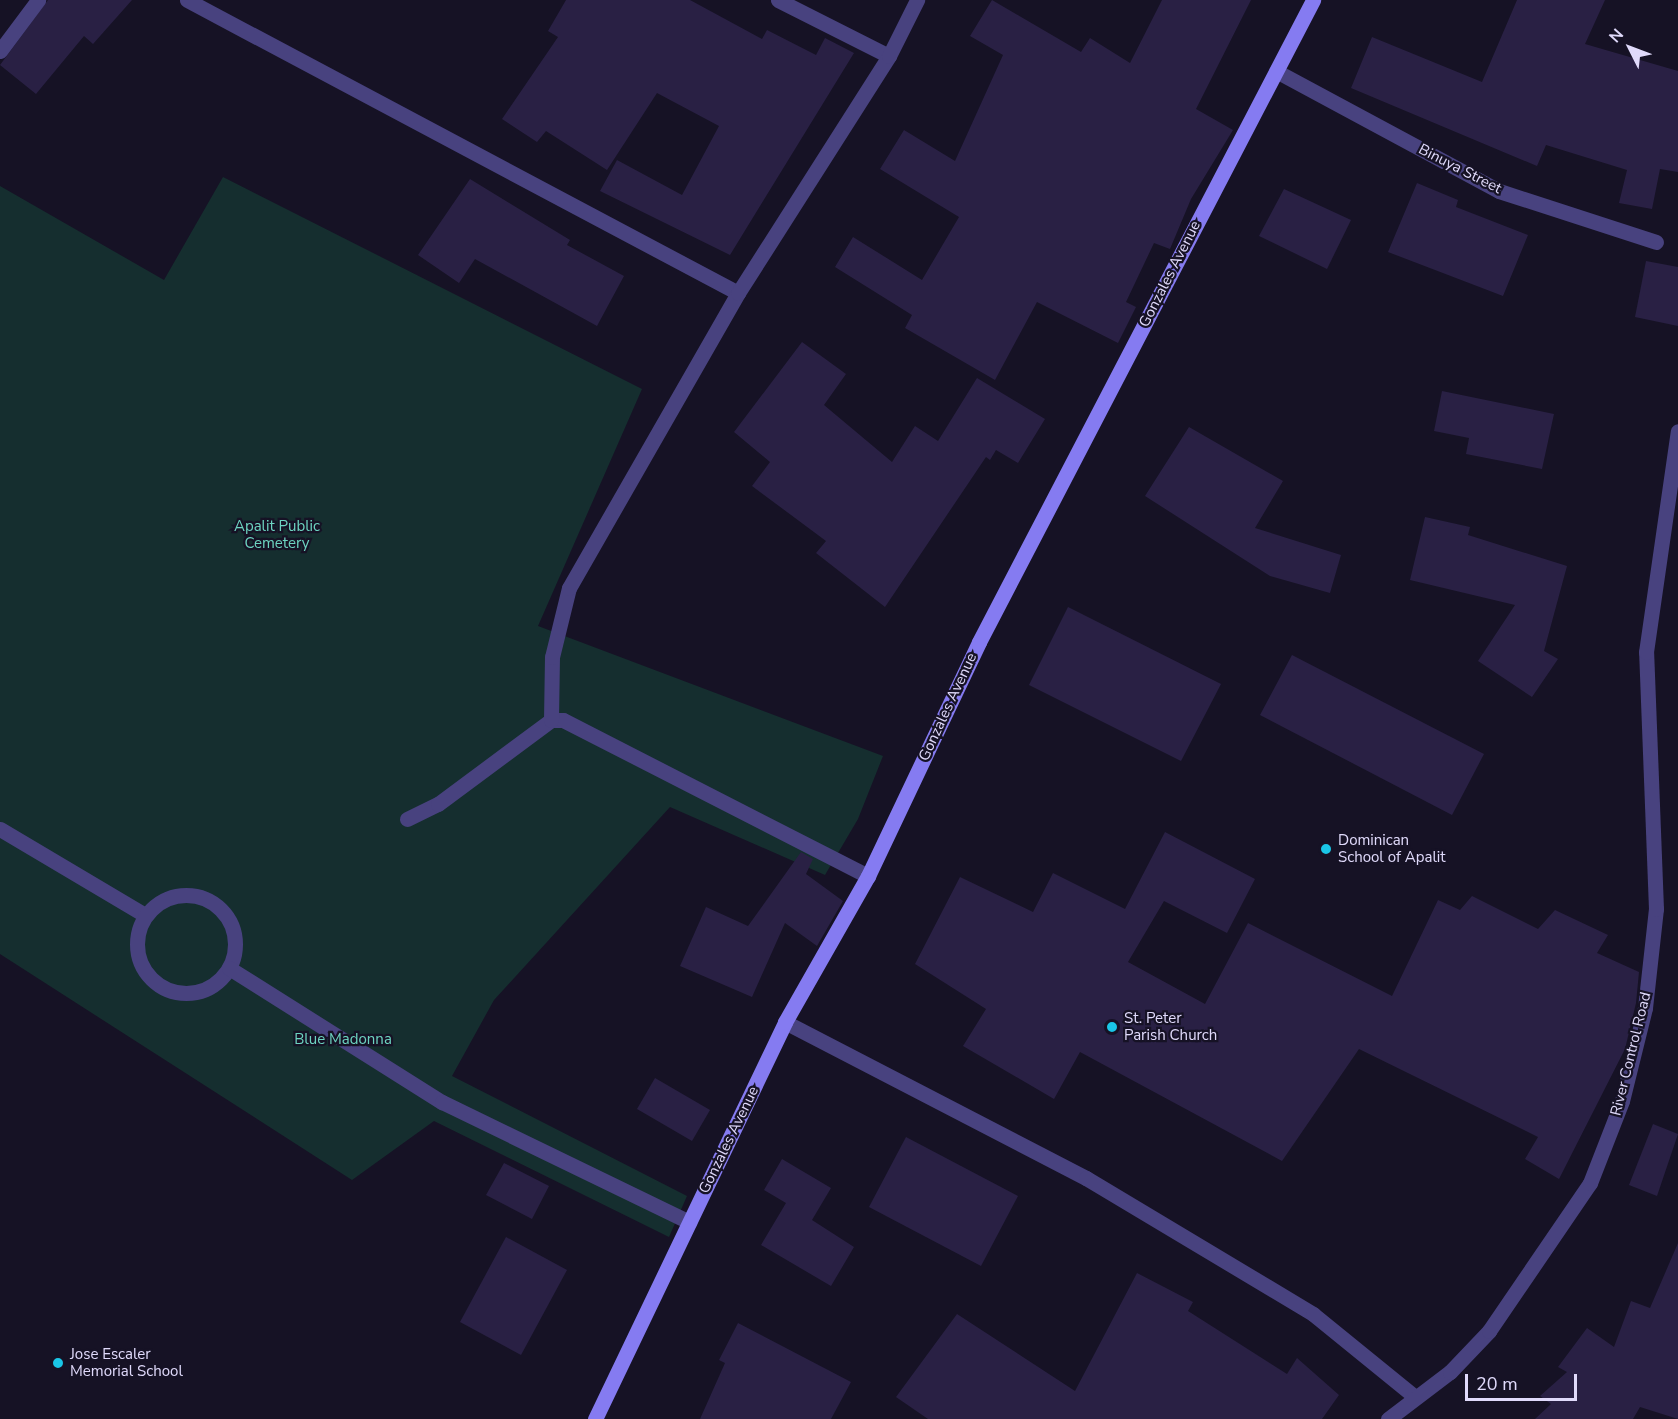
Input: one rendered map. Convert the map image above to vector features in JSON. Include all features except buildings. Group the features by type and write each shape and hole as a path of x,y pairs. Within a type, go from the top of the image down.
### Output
{"main road":[{"name":"Gonzales Avenue","path":"595,1419 785,1022 868,876 979,642 1314,0"}],"street":[{"path":"0,51 38,0"},
{"path":"187,0 738,293"},
{"path":"777,0 889,56"},
{"path":"551,720 552,657 569,588 738,293 889,56 917,0"},
{"name":"Binuya Street","path":"1276,71 1499,191 1656,242"},
{"name":"River Control Road","path":"1388,1419 1450,1372 1489,1331 1590,1183 1622,1101 1645,1008 1656,909 1647,652 1678,431"},
{"path":"407,819 438,804 551,720 563,720 868,876"},
{"path":"0,830 145,915"},
{"path":"189,894 213,902 232,928 236,944 229,969 206,990 174,992 147,976 136,945 145,915 165,899 189,894"},
{"path":"229,969 442,1102 689,1222"},
{"path":"785,1022 1086,1178 1313,1314 1415,1397"}],"green space":[{"name":"Apalit Public Cemetery","path":"223,177 642,389 538,626 883,756 858,819 825,875 670,807 494,1000 452,1076 687,1196 669,1237 434,1121 352,1180 0,954 0,186 164,280"}],"place":[{"name":"Dominican School of Apalit","path":"1326,849"},
{"name":"St. Peter Parish Church","path":"1112,1027"},
{"name":"Jose Escaler Memorial School","path":"58,1363"}],"park label":[{"name":"Blue Madonna","path":"343,1040"}]}
